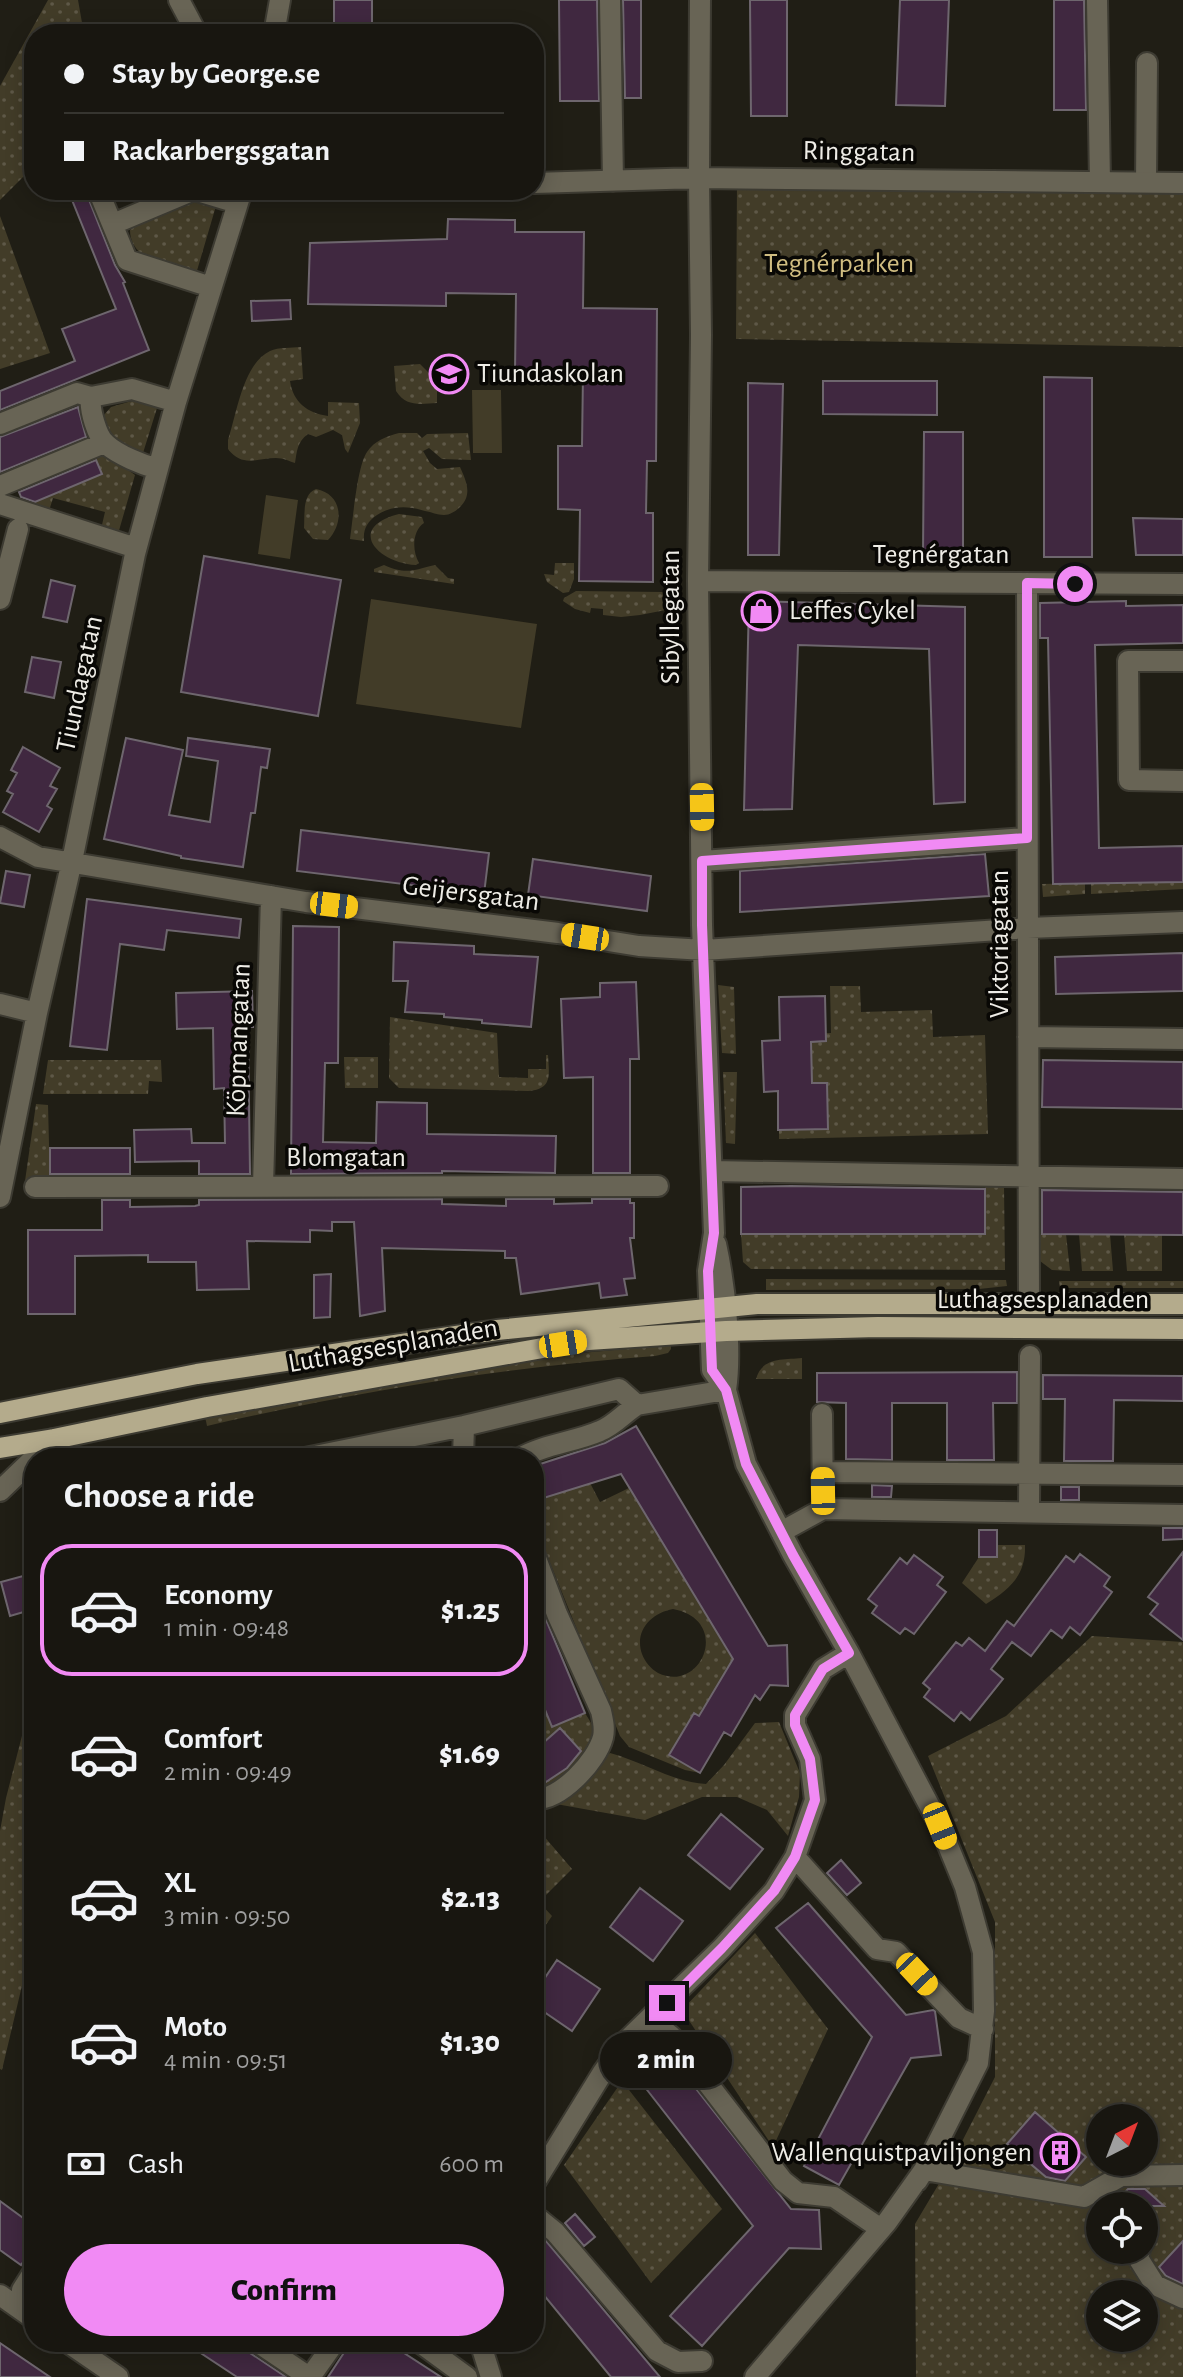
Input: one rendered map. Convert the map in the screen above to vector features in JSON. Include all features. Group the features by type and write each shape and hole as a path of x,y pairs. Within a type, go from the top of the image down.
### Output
{"main road":[{"name":"Luthagsesplanaden","path":"0,1413 197,1374 497,1330 717,1307 757,1304 1183,1304"},
{"name":"Luthagsesplanaden","path":"0,1448 222,1404 588,1340 878,1327 1183,1329"}],"street":[{"path":"179,0 192,24"},
{"path":"276,24 280,0"},
{"path":"610,0 613,181"},
{"name":"Sibyllegatan","path":"700,0 698,581 702,861 714,1233 722,1270 712,1370 726,1390 746,1464 940,1826 965,1887 983,1952 983,2029 978,2063 924,2170"},
{"path":"1097,0 1100,182"},
{"path":"1146,183 1147,63"},
{"name":"Ringgatan","path":"544,183 699,178 1183,183"},
{"path":"102,200 127,260 211,287"},
{"path":"113,224 170,200"},
{"name":"Tiundagatan","path":"0,1197 136,548 176,402 239,200"},
{"path":"0,424 77,393 91,397 132,389 176,402"},
{"path":"91,397 89,408 104,443 144,465 158,469"},
{"path":"0,486 104,443"},
{"path":"0,504 136,548"},
{"path":"0,599 18,529"},
{"name":"Tegnérgatan","path":"698,581 1183,584"},
{"name":"Viktoriagatan","path":"1027,583 1029,1304"},
{"path":"1183,661 1128,661 1129,780 1183,781"},
{"name":"Geijersgatan","path":"0,837 38,857 271,896 639,946 704,950 1028,928 1183,922"},
{"path":"702,861 1027,838"},
{"name":"Köpmangatan","path":"263,1186 271,896"},
{"path":"0,1004 37,1013"},
{"path":"1028,1037 1183,1039"},
{"path":"712,1171 1183,1179"},
{"name":"Blomgatan","path":"35,1187 658,1186"},
{"path":"1029,1512 1030,1356"},
{"path":"355,1448 619,1389 637,1405"},
{"path":"544,1448 613,1425 637,1405 726,1390"},
{"path":"822,1414 823,1509"},
{"path":"463,1448 464,1426"},
{"path":"45,1448 54,1439"},
{"path":"0,1491 24,1468"},
{"path":"823,1472 1183,1475"},
{"path":"781,1532 823,1509 1183,1515"},
{"path":"544,1580 601,1711 605,1728 603,1741 595,1755 564,1789 544,1800"},
{"path":"544,2168 623,2044 712,1960 774,1891 795,1857 815,1800 810,1759 795,1725 795,1715 823,1669 849,1653"},
{"path":"795,1857 877,1949 896,1952 959,2018 983,2029"},
{"path":"650,2019 671,2036 783,2181 798,2193 834,2197 881,2229"},
{"path":"755,2377 881,2229 924,2170"},
{"path":"924,2170 1086,2202"},
{"path":"907,2215 907,2200 924,2170"},
{"path":"1104,2192 1121,2176 1183,2175"},
{"path":"544,2223 657,2351 678,2362 702,2361"},
{"path":"1142,2264 1155,2285 1183,2298"},
{"path":"0,2295 24,2312"},
{"path":"95,2352 118,2377"},
{"path":"272,2352 310,2377 328,2352"},
{"path":"433,2352 467,2377"},
{"path":"483,2352 491,2377"}],"green space":[{"path":"48,0 78,0 82,24 35,24"},
{"path":"24,43 24,176 0,200 0,86"},
{"name":"Tegnérparken","path":"737,184 1183,194 1183,347 736,339"},
{"path":"194,200 203,200 216,206 196,274 145,256 132,241 130,230 136,224"},
{"path":"0,216 50,353 0,369"},
{"path":"301,347 303,379 290,381 294,395 302,405 328,416 328,402 359,403 360,423 348,453 342,435 333,430 316,437 308,434 304,437 295,463 279,458 250,461 239,458 228,449 228,440 242,390 253,367 270,351"},
{"path":"420,364 437,381 437,403 409,402 396,391 394,366"},
{"path":"472,390 501,390 502,453 473,453"},
{"path":"142,398 157,408 143,453 114,441 103,416 111,407"},
{"path":"399,433 417,433 422,438 427,434 468,433 471,460 442,459 429,448 423,451 437,469 460,467 467,487 464,502 446,515 407,507 389,509 368,523 364,541 350,539 364,459 377,442"},
{"path":"106,454 135,475 118,534 101,529 105,512 53,498 48,514 24,506 101,474 94,457"},
{"path":"316,489 331,497 338,510 337,525 328,540 313,539 304,528 306,500"},
{"path":"266,495 298,500 290,559 258,554"},
{"path":"399,514 422,517 424,523 415,536 414,547 419,563 416,565 390,558 373,544 371,536 374,528 383,520"},
{"path":"555,563 574,563 574,579 569,592 563,593 547,582 544,574 554,575"},
{"path":"384,565 404,571 435,565 448,578 454,579 454,584 374,572 374,569"},
{"path":"664,585 677,585 676,608 621,617 603,615 603,609 591,608 590,613 575,609 563,601 576,591 663,592"},
{"path":"371,599 537,624 521,728 356,704"},
{"path":"1183,882 1183,889 1091,894 1091,884"},
{"path":"1085,883 1085,894 1043,897 1042,884"},
{"path":"718,985 734,987 736,1054 722,1053"},
{"path":"830,986 860,986 861,1012 932,1010 933,1037 985,1035 988,1134 779,1139 779,1130 828,1129 827,1083 812,1083 811,1042 826,1041 826,1033 831,1033"},
{"path":"390,1017 497,1033 499,1077 528,1078 528,1069 546,1069 548,1055 548,1080 542,1087 528,1091 399,1088 389,1078"},
{"path":"344,1057 378,1057 378,1088 345,1088"},
{"path":"48,1060 161,1060 162,1082 149,1081 148,1094 43,1094"},
{"path":"723,1072 737,1072 735,1144 726,1143"},
{"path":"36,1104 48,1105 50,1183 25,1181"},
{"path":"1004,1186 1005,1270 751,1269 743,1262 741,1234 984,1234 985,1187"},
{"path":"1038,1234 1066,1234 1070,1271 1052,1270 1040,1261"},
{"path":"1079,1234 1110,1234 1113,1271 1082,1271"},
{"path":"1124,1234 1162,1234 1162,1271 1127,1271"},
{"path":"766,1279 1006,1280 1007,1286 979,1289 766,1290"},
{"path":"1059,1281 1183,1281 1183,1288 1060,1288"},
{"path":"671,1345 668,1353 655,1356 430,1382 207,1426 205,1416 558,1355"},
{"path":"802,1358 802,1379 756,1379 768,1363"},
{"path":"590,1483 600,1502 629,1488 736,1665 722,1677 699,1716 670,1755 700,1773 629,1747 620,1736 544,1548 544,1498","holes":["673,1609 691,1616 702,1627 706,1640 704,1653 698,1665 687,1673 674,1677 658,1673 648,1665 642,1654 640,1638 646,1624 658,1614"]},
{"path":"998,1545 1025,1545 1025,1556 1015,1580 986,1604 962,1583 979,1557 997,1557"},
{"path":"1092,1636 1183,1642 1183,2377 916,2377 915,2224 950,2165 995,2077 995,1922 928,1756 1006,1716"},
{"path":"544,1707 552,1727 585,1713 596,1731 593,1743 555,1786 544,1789"},
{"path":"779,1722 800,1773 799,1797 788,1836 767,1810 737,1797 702,1797 645,1820 556,1804 610,1753 682,1780 706,1784 755,1723"},
{"path":"24,1728 24,1977 2,2070 0,1831"},
{"path":"544,1836 572,1869 544,1897"},
{"path":"544,1907 552,1916 544,1928"},
{"path":"755,1933 828,2029 773,2147 682,2010"},
{"path":"622,2081 722,2209 651,2283 564,2165"}],"building":[{"path":"334,0 372,0 372,24 334,24"},
{"path":"559,0 597,0 599,101 560,101"},
{"path":"623,0 641,0 641,98 625,98"},
{"path":"750,0 787,0 787,116 751,116"},
{"path":"900,0 949,0 945,106 896,105"},
{"path":"1054,0 1084,0 1086,110 1054,110"},
{"path":"72,200 89,200 125,282 149,350 0,410 0,391 75,361 62,329 116,309"},
{"name":"Tiundaskolan","path":"448,219 515,220 515,232 584,232 583,308 657,309 656,461 647,461 646,513 653,513 653,582 579,581 580,510 558,509 558,446 582,446 583,373 515,372 516,294 446,293 446,306 308,304 310,243 447,239"},
{"path":"290,300 291,319 252,321 251,301"},
{"path":"1044,377 1092,378 1092,557 1044,557"},
{"path":"823,381 937,381 937,415 823,414"},
{"path":"748,383 783,384 779,555 748,555"},
{"path":"78,407 86,437 0,472 0,437"},
{"path":"924,432 963,432 963,555 923,555"},
{"path":"96,460 102,474 35,502 21,497 19,492"},
{"path":"1133,518 1183,519 1183,555 1136,555"},
{"path":"204,556 341,580 318,716 181,692"},
{"path":"51,580 75,586 67,622 43,617"},
{"path":"749,601 965,607 965,802 934,804 929,649 798,645 792,809 744,810"},
{"path":"1126,601 1126,606 1183,605 1183,643 1095,645 1099,848 1183,846 1183,882 1053,884 1048,638 1040,638 1040,603"},
{"path":"32,657 61,662 54,698 25,692"},
{"path":"126,738 183,750 169,815 210,822 218,761 186,756 188,738 270,749 267,768 261,767 243,867 181,858 104,839"},
{"path":"23,747 60,768 50,786 57,789 47,806 52,809 39,832 3,812 13,794 7,791 17,773 11,770"},
{"path":"301,830 489,853 484,894 297,871"},
{"path":"985,854 989,896 740,912 740,871"},
{"path":"533,859 651,876 647,911 528,895"},
{"path":"6,871 30,875 24,907 0,903"},
{"path":"87,899 241,919 239,938 167,930 164,950 120,944 107,1050 70,1046"},
{"path":"293,926 339,927 338,1063 325,1063 323,1142 376,1143 377,1102 427,1103 427,1134 556,1136 555,1173 442,1171 291,1174"},
{"path":"394,942 474,946 474,954 538,957 531,1027 482,1023 482,1020 444,1017 444,1014 405,1012 408,981 393,981"},
{"path":"1183,953 1183,991 1056,994 1055,957"},
{"path":"636,982 639,1059 630,1059 630,1173 593,1173 593,1077 564,1078 561,999 600,997 600,983"},
{"path":"252,991 253,1027 248,1027 250,1174 199,1174 199,1161 135,1162 134,1130 191,1129 192,1143 225,1143 224,1088 214,1089 213,1028 177,1029 176,993"},
{"path":"825,996 826,1041 811,1042 812,1083 827,1083 828,1129 778,1130 778,1091 764,1092 762,1041 780,1040 779,997"},
{"path":"1043,1060 1183,1062 1183,1109 1042,1107"},
{"path":"50,1148 130,1148 130,1174 50,1174"},
{"path":"741,1187 985,1189 985,1234 741,1234"},
{"path":"1042,1190 1183,1192 1183,1235 1042,1234"},
{"path":"442,1199 442,1204 506,1206 506,1199 554,1199 554,1204 592,1203 592,1199 630,1199 630,1203 634,1203 634,1238 630,1238 635,1278 624,1279 627,1295 601,1298 599,1283 521,1294 516,1258 505,1258 505,1251 382,1248 385,1311 360,1316 354,1222 332,1222 332,1231 310,1230 310,1242 247,1241 249,1289 197,1290 196,1262 148,1262 148,1255 75,1256 75,1314 28,1314 28,1230 102,1230 102,1200 130,1200 130,1207 195,1206 199,1205 199,1200"},
{"path":"331,1274 330,1317 314,1318 314,1275"},
{"path":"1017,1372 1017,1403 993,1403 994,1460 947,1460 947,1403 892,1403 892,1460 846,1459 846,1403 817,1402 817,1373"},
{"path":"1043,1375 1183,1376 1183,1401 1114,1400 1113,1461 1064,1461 1065,1399 1043,1399"},
{"path":"636,1426 768,1646 787,1645 788,1686 770,1685 760,1700 755,1695 731,1736 724,1732 700,1773 669,1755 694,1713 699,1716 733,1659 621,1474 544,1498 544,1463 605,1443"},
{"path":"872,1485 892,1486 891,1497 872,1497"},
{"path":"1061,1487 1079,1487 1079,1500 1061,1500"},
{"path":"1163,1528 1183,1528 1183,1539 1163,1540"},
{"path":"979,1530 997,1530 997,1557 979,1557"},
{"path":"1183,1552 1183,1640 1150,1614 1158,1604 1148,1597"},
{"path":"1080,1554 1110,1577 1104,1586 1112,1592 1080,1635 1070,1627 1062,1638 1051,1630 1031,1656 1012,1642 991,1669 1003,1679 970,1720 961,1712 954,1721 924,1697 930,1689 923,1683 956,1642 962,1646 969,1638 985,1651 1007,1621 1014,1626 1066,1556 1074,1562"},
{"path":"914,1555 943,1577 937,1585 946,1592 914,1634 905,1628 900,1634 872,1613 877,1606 868,1599 900,1558 907,1564"},
{"path":"24,1576 24,1612 10,1616 1,1582"},
{"path":"544,1615 585,1713 552,1727 544,1707"},
{"path":"560,1728 581,1751 567,1768 544,1783 544,1742"},
{"path":"721,1814 763,1849 730,1889 688,1855"},
{"path":"841,1860 861,1883 847,1895 827,1873"},
{"path":"640,1888 683,1921 653,1961 610,1927"},
{"path":"808,1903 906,2015 935,2011 941,2055 911,2058 839,2185 804,2166 872,2037 776,1928"},
{"path":"557,1960 600,1989 572,2031 544,2012 544,1979"},
{"path":"674,2061 791,2209 819,2210 821,2249 789,2248 702,2346 670,2316 753,2226 644,2086"},
{"name":"Wallenquistpaviljongen","path":"1035,2112 1086,2157 1065,2181 1046,2177 1007,2144"},
{"path":"1128,2189 1145,2189 1148,2192 1125,2192"},
{"path":"0,2201 24,2219 24,2261 21,2265 0,2250"},
{"path":"575,2214 595,2237 584,2246 565,2223"},
{"path":"544,2240 660,2377 611,2377 544,2295"},
{"path":"1183,2241 1183,2284 1166,2276 1159,2267"},
{"path":"0,2343 50,2377 0,2377"},
{"path":"199,2352 249,2352 286,2377 237,2377"},
{"path":"344,2352 402,2352 441,2377 328,2377"}],"place":[{"name":"Tiundaskolan","path":"449,374"},
{"name":"Leffes Cykel","path":"761,611"},
{"name":"Wallenquistpaviljongen","path":"1060,2153"}],"route":[{"path":"667,2003 701,1971 774,1891 795,1857 815,1800 810,1759 795,1725 795,1715 823,1669 849,1653 746,1464 726,1390 712,1370 708,1271 714,1233 702,861 1027,838 1027,583 1075,584"}]}
